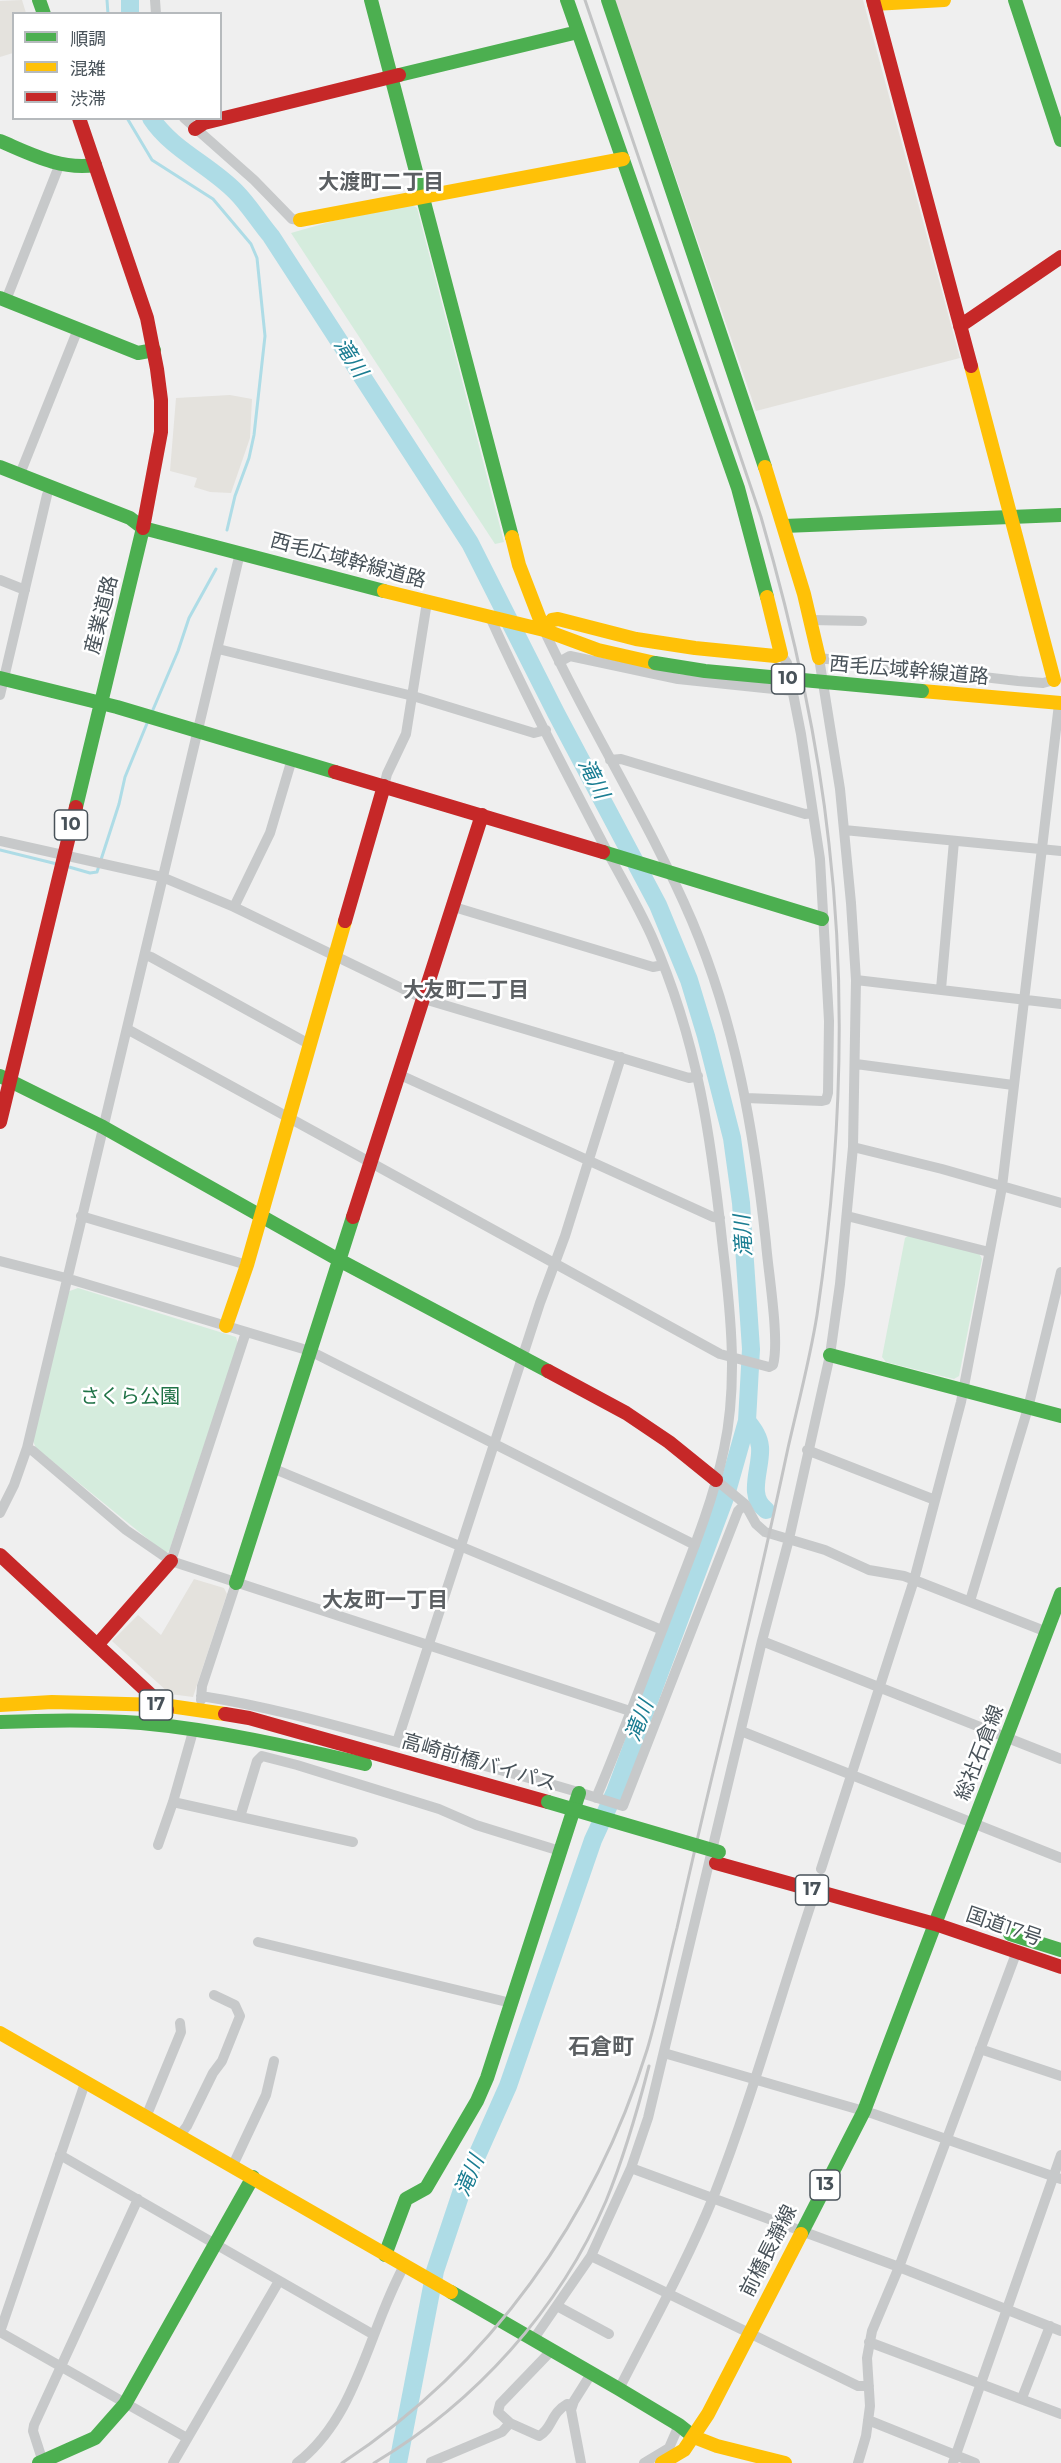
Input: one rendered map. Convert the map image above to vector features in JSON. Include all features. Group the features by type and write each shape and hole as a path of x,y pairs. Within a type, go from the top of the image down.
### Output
{"main road":[{"path":"371,0 519,565 539,629 552,620 558,619 636,639 775,656 781,654 738,488 567,0"},
{"path":"608,0 784,526 811,620 819,658"},
{"path":"944,0 873,2 1054,680"},
{"path":"1015,0 1061,140"},
{"path":"222,119 578,32"},
{"name":"産業道路","path":"0,1122 5,1078 64,856 143,528 160,440 161,401 147,318 80,120"},
{"path":"195,129 204,123 216,120"},
{"path":"1,142 60,166 79,168 95,165"},
{"path":"300,220 623,159"},
{"path":"960,326 1061,257"},
{"path":"3,299 138,353 154,350"},
{"name":"西毛広域幹線道路","path":"0,466 130,518 143,528"},
{"name":"西毛広域幹線道路","path":"0,476 127,528 143,528 539,629 561,638 705,671 922,686 1060,703"},
{"path":"784,526 912,519 1061,515"},
{"path":"2,679 101,703 197,730 822,919"},
{"path":"226,1326 247,1265 384,786"},
{"path":"236,1583 482,815"},
{"path":"5,1078 103,1127 339,1260 634,1418 669,1442 718,1481"},
{"path":"830,1355 1061,1416"},
{"path":"0,1555 163,1705 178,1725"},
{"path":"98,1644 171,1562"},
{"name":"総社石倉線","path":"937,1918 1061,1594"},
{"name":"高崎前橋バイパス","path":"0,1705 52,1702 163,1705 200,1703 546,1808 937,1918"},
{"name":"高崎前橋バイパス","path":"0,1722 84,1719 178,1725 254,1738 546,1808"},
{"path":"385,2255 406,2199 426,2188 477,2101 487,2078 579,1793"},
{"name":"国道17号","path":"937,1918 979,1924"},
{"name":"国道17号","path":"937,1918 1061,1967"},
{"name":"前橋長瀞線","path":"662,2463 684,2450 694,2437 864,2111 937,1918"},
{"name":"国道17号","path":"1002,1931 1060,1946"},
{"path":"0,2033 552,2350 679,2425 694,2437 717,2446 785,2463"},
{"path":"41,2462 95,2438 125,2404 253,2177"}],"street":[{"path":"186,120 254,180 288,216 300,220"},
{"path":"3,299 60,166"},
{"path":"20,474 78,329"},
{"path":"0,695 47,495"},
{"path":"0,1513 14,1485 27,1448 240,553"},
{"path":"0,580 25,590"},
{"path":"384,786 387,774 406,734 427,602"},
{"path":"493,618 546,730 641,914 678,1004 698,1076 711,1142 729,1300 734,1359 726,1438 718,1481 598,1798"},
{"path":"811,620 862,621"},
{"path":"127,1029 555,1265 734,1359 769,1367 773,1365 772,1309 756,1158 746,1098 732,1038 711,969 610,760 559,662 539,629"},
{"path":"218,649 413,696 534,733 546,730"},
{"path":"746,1098 822,1101 827,1097 829,1021 820,859 793,691 787,663 781,654"},
{"path":"559,662 570,656 678,679 793,691"},
{"path":"533,2340 591,2256 632,2168 648,2118 762,1641 789,1539 830,1355 853,1147 856,980 838,774 819,658 1018,681 1043,683 1054,680"},
{"path":"821,1869 914,1580 961,1402 1002,1187 1060,703 824,691"},
{"path":"234,907 270,833 292,759"},
{"path":"610,760 621,759 805,814 813,813"},
{"path":"844,830 1061,851"},
{"path":"0,841 162,877 234,907 424,999 688,1078 698,1076"},
{"path":"941,989 954,841"},
{"path":"454,907 653,967 663,965"},
{"path":"145,955 309,1044"},
{"path":"856,980 1061,1004"},
{"path":"397,1742 555,1265 621,1057"},
{"path":"856,1064 1013,1085"},
{"path":"399,1074 713,1217 720,1218"},
{"path":"853,1147 942,1169 1061,1203"},
{"path":"81,1216 247,1265"},
{"path":"847,1216 989,1252"},
{"path":"0,1261 66,1278 310,1351 695,1545"},
{"path":"970,1601 1028,1408 1061,1272"},
{"path":"171,1562 246,1332"},
{"path":"27,1448 126,1530 171,1562 630,1711"},
{"path":"807,1450 935,1500"},
{"path":"272,1468 662,1630"},
{"path":"718,1481 741,1500 759,1528 771,1534 839,1555 869,1570 898,1574 1047,1632"},
{"path":"236,1583 202,1686 200,1703 255,1705 397,1742 623,1806 741,1500"},
{"path":"762,1641 1061,1759"},
{"path":"158,1845 194,1728"},
{"path":"741,1731 1061,1858"},
{"path":"240,1816 257,1761 262,1756 439,1809 477,1825 560,1851"},
{"path":"173,1802 353,1842"},
{"path":"619,2390 669,2294 712,2199 754,2080 812,1901"},
{"path":"258,1942 511,2003"},
{"path":"858,2463 868,2420 868,2342 899,2267 1017,1951"},
{"path":"180,2135 213,2073 222,2061 240,2016 235,2005 214,1995"},
{"path":"146,2117 181,2032 180,2023"},
{"path":"980,2049 1061,2076"},
{"path":"664,2053 864,2111 1057,2178"},
{"path":"232,2165 266,2095 274,2061"},
{"path":"85,2083 0,2332 187,2438"},
{"path":"60,2155 374,2335"},
{"path":"954,2459 1005,2310 1057,2178 1061,2155"},
{"path":"632,2168 899,2267 1061,2331"},
{"path":"41,2462 33,2431 34,2426 138,2199"},
{"path":"591,2256 858,2386 869,2386"},
{"path":"297,2463 312,2450 332,2424 353,2387 404,2266"},
{"path":"173,2463 279,2281"},
{"path":"557,2306 609,2334"},
{"path":"1022,2398 1050,2326"},
{"path":"868,2342 1061,2414"},
{"path":"552,2350 500,2404 498,2412 510,2423 542,2436 556,2412 567,2404 572,2405"},
{"path":"580,2463 572,2405 591,2374"},
{"path":"868,2420 954,2459 975,2463"},
{"path":"431,2462 502,2432 510,2423"},
{"path":"644,2463 669,2448 679,2425"}],"shaded area":[{"path":"22,0 26,12 12,12 12,53 0,57 0,1"},
{"path":"615,0 863,0 960,358 756,411"},
{"path":"230,395 252,399 250,438 231,493 210,492 194,487 197,478 170,471 176,398"},
{"path":"194,1579 224,1588 227,1594 193,1697 170,1694 112,1641 138,1615 161,1635"}],"green space":[{"path":"412,205 417,208 504,542 495,544 291,233 333,221"},
{"path":"909,1235 979,1253 982,1259 959,1376 954,1379 886,1362 882,1357 905,1238"},
{"name":"さくら公園","path":"78,1288 236,1337 238,1344 169,1551 165,1553 36,1448 33,1441 67,1292"}],"waterway":[{"path":"107,0 108,12"},
{"name":"滝川","path":"130,0 130,12"},
{"path":"128,120 152,160 213,199 251,244 257,258 265,336 254,435 227,530"},
{"name":"滝川","path":"153,120 169,139 226,182 271,236 470,543 556,713 658,905 689,980 732,1138 741,1203 751,1349 747,1421 726,1495 615,1792 593,1840 508,2086 463,2187 435,2271 398,2463"},
{"path":"152,712 178,651 189,618 216,569"},
{"path":"69,867 90,873 97,872 119,804 125,777 148,721"},
{"path":"0,850 57,864"},
{"path":"747,1421 759,1443 756,1489 760,1504 766,1510"}],"railway":[{"path":"342,2463 395,2424 445,2381 490,2334 530,2283 567,2229 598,2172 625,2112 647,2050 659,2004 804,1382 817,1315 831,1198 836,1139 839,1021 835,903 818,761 802,679 761,517 585,0"},
{"path":"374,2463 411,2439 480,2382 511,2350 565,2279 606,2201 630,2134 649,2066"}],"traffic: fast":[{"path":"39,0 43,12"},
{"path":"371,0 512,537"},
{"path":"567,0 738,488 767,597"},
{"path":"608,0 765,467"},
{"path":"1015,0 1061,140"},
{"path":"399,75 578,32"},
{"path":"0,141 34,156 58,163 95,165"},
{"path":"0,298 138,353 154,350"},
{"path":"0,467 130,518 143,528"},
{"path":"784,526 1061,515"},
{"path":"76,807 143,528 384,591"},
{"path":"655,663 705,671 922,691"},
{"path":"0,678 117,707 335,772"},
{"path":"603,852 822,919"},
{"path":"0,1076 103,1127 339,1260 548,1371"},
{"path":"236,1583 353,1217"},
{"path":"830,1355 1061,1416"},
{"path":"935,1924 1061,1594"},
{"path":"0,1722 88,1720 169,1726 254,1740 365,1764"},
{"path":"385,2255 406,2199 426,2188 477,2101 487,2078 579,1793"},
{"path":"548,1802 719,1852"},
{"path":"801,2234 864,2111 935,1924"},
{"path":"1010,1934 1061,1950"},
{"path":"39,2463 95,2438 125,2404 253,2177"},
{"path":"451,2292 619,2389 679,2425 694,2437"}],"traffic: slow":[{"path":"874,4 944,0"},
{"path":"300,220 623,159"},
{"path":"971,366 1054,680"},
{"path":"765,467 804,594 819,658"},
{"path":"512,537 519,565 544,630 552,620 558,619 636,639 775,656 781,654 767,597"},
{"path":"384,591 544,630 598,650 655,663"},
{"path":"922,691 1061,703"},
{"path":"226,1326 247,1265 345,921"},
{"path":"0,1705 52,1702 163,1705 225,1714"},
{"path":"0,2033 451,2292"},
{"path":"662,2463 684,2450 708,2414 801,2234"},
{"path":"694,2437 717,2446 785,2463"}],"traffic: jam":[{"path":"873,0 971,366"},
{"path":"222,119 399,75"},
{"path":"80,120 147,318 157,369 161,400 161,432 143,528"},
{"path":"195,129 204,123 216,120"},
{"path":"960,326 1061,257"},
{"path":"335,772 603,852"},
{"path":"345,921 384,786"},
{"path":"0,1122 76,807"},
{"path":"353,1217 482,815"},
{"path":"548,1371 626,1413 669,1442 716,1480"},
{"path":"0,1555 167,1710"},
{"path":"98,1644 171,1561"},
{"path":"225,1714 249,1718 548,1802"},
{"path":"716,1863 935,1924 1061,1967"}],"district":[{"name":"大渡町二丁目","path":"381,183"},
{"name":"大友町二丁目","path":"466,991"},
{"name":"大友町一丁目","path":"385,1601"},
{"name":"石倉町","path":"601,2048"}]}
